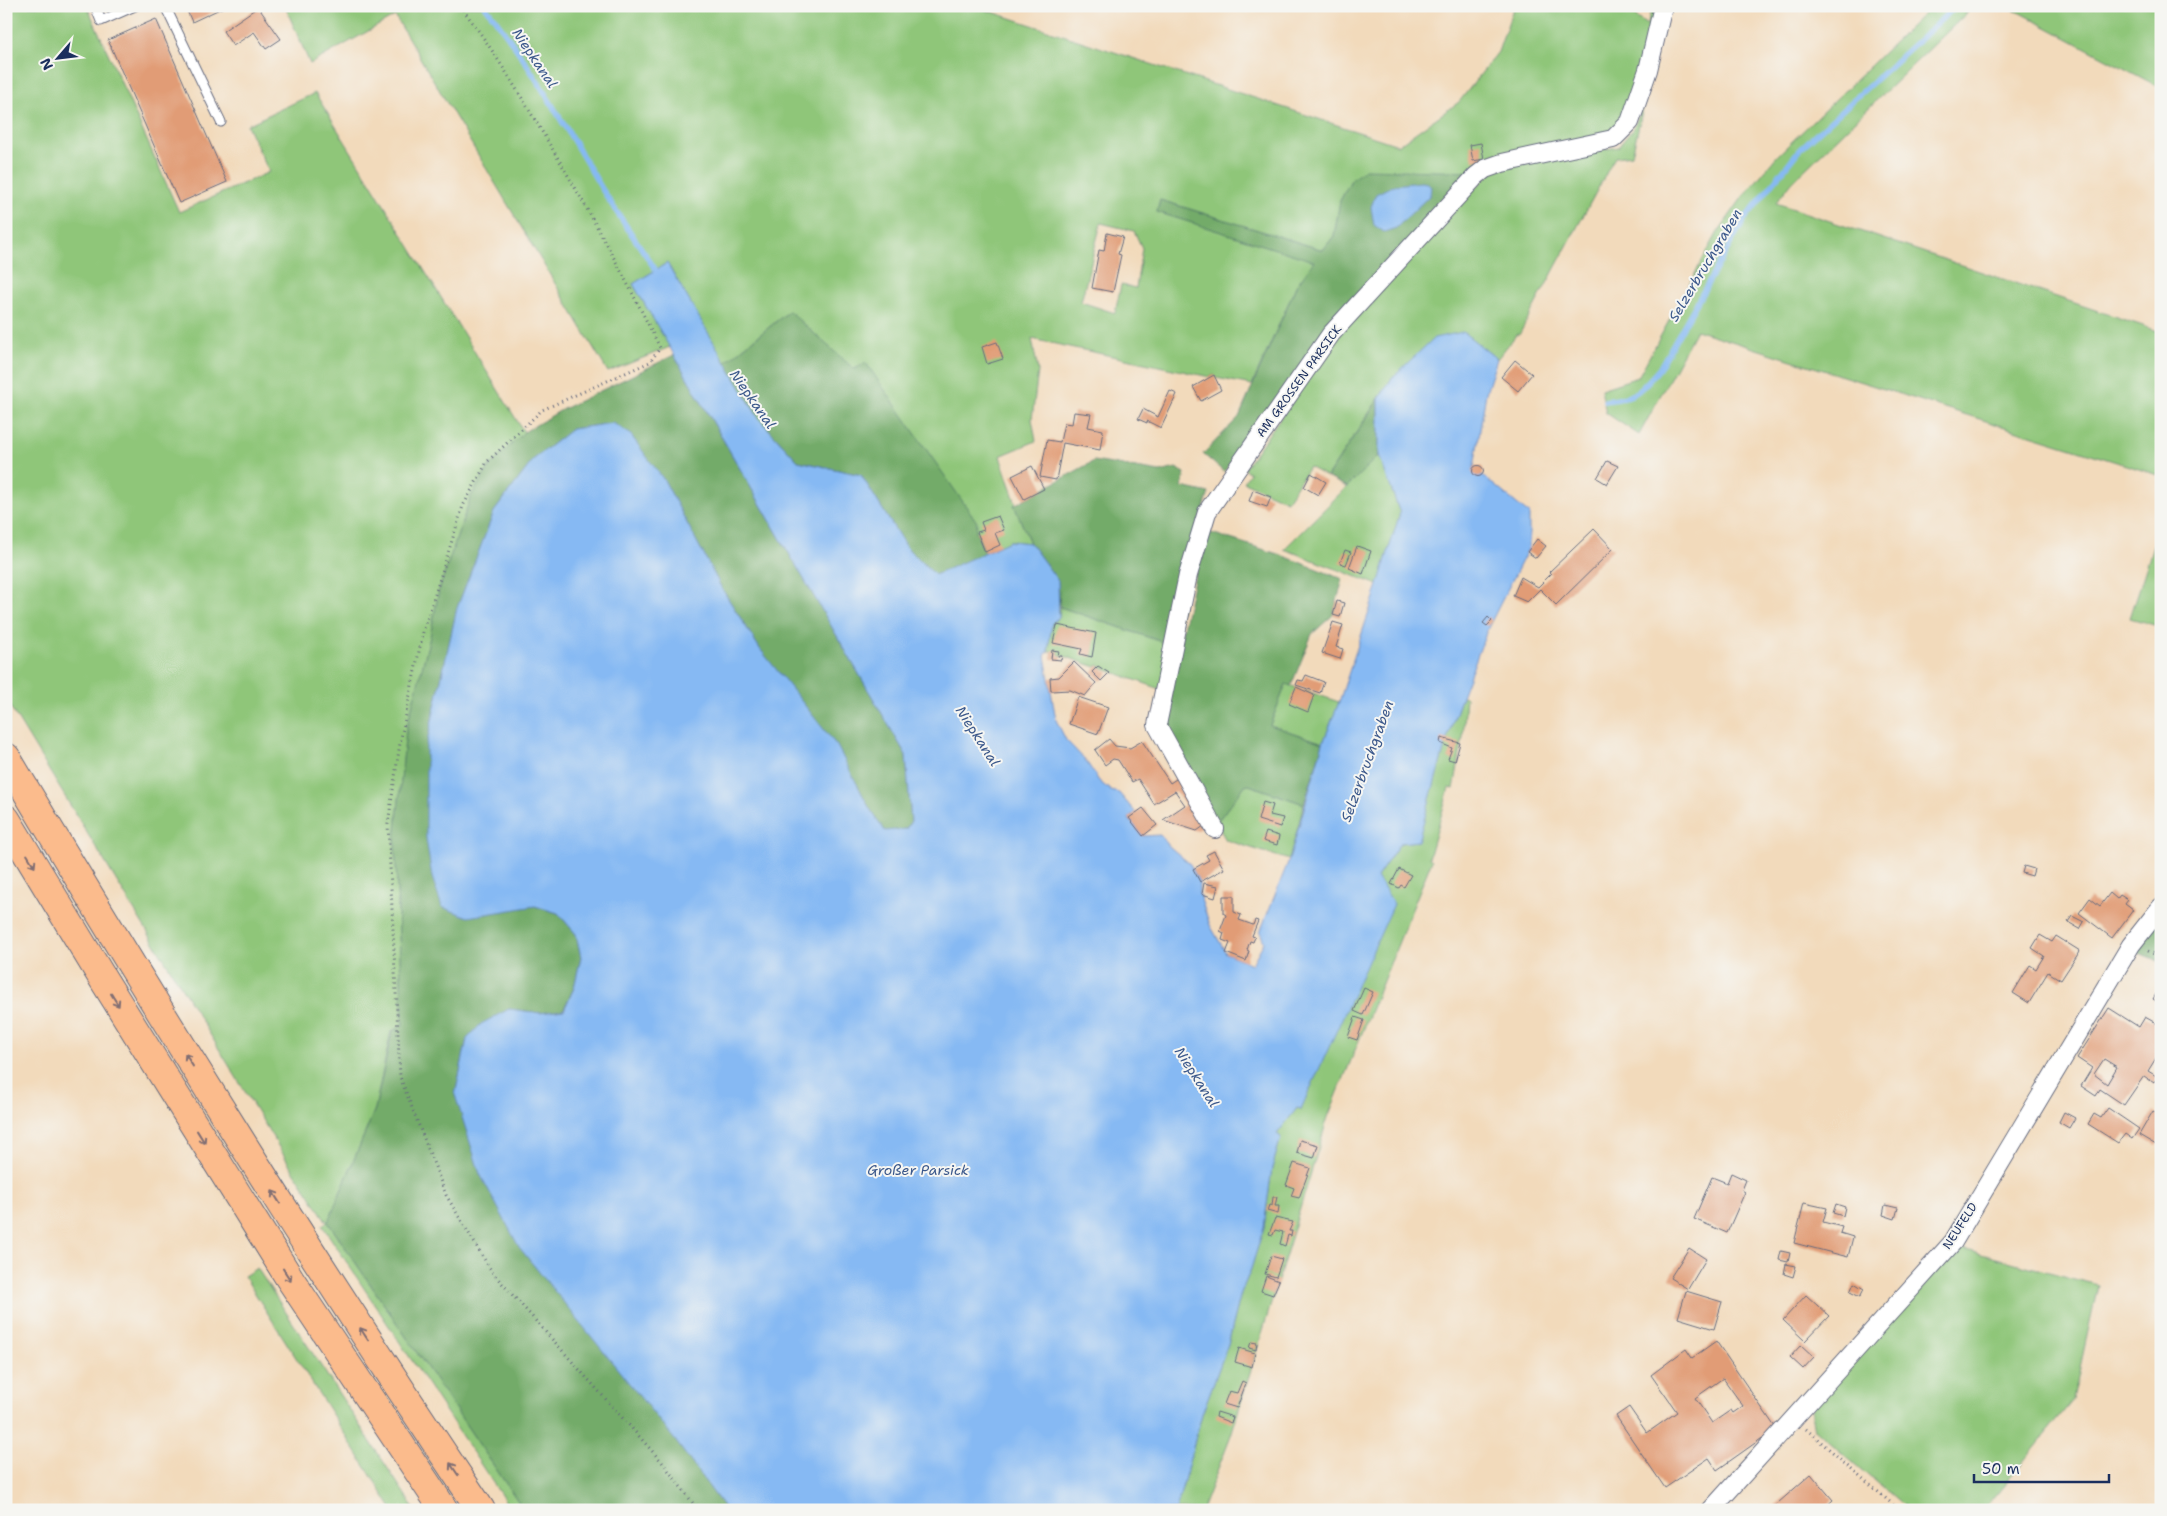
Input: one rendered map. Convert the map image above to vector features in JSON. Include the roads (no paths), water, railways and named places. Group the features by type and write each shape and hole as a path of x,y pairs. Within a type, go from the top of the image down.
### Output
{"highway":[{"path":"6,757 190,1061 386,1368 481,1510"},
{"path":"6,818 103,979 290,1279 444,1510"}],"street":[{"name":"AM GROSSEN PARSICK","path":"1215,829 1157,725 1188,575 1207,512 1331,334 1476,176 1502,162 1613,139 1630,122 1648,70 1663,6"},
{"name":"NEUFELD","path":"1711,1510 1952,1242 2131,945 2161,906"}],"lane":[{"path":"94,6 101,20 135,6"},
{"path":"165,6 221,122"}],"water":[{"path":"1421,182 1431,186 1430,195 1396,228 1384,232 1374,225 1371,207 1376,194 1394,185"},
{"name":"Großer Parsick","path":"667,263 759,419 798,461 861,475 906,547 935,575 1010,541 1030,543 1058,581 1059,617 1052,623 1048,651 1045,656 1056,720 1066,740 1086,761 1099,781 1111,791 1119,793 1135,812 1129,819 1143,836 1160,835 1170,847 1190,864 1199,882 1199,894 1210,925 1226,953 1252,964 1264,942 1260,932 1289,860 1323,743 1339,702 1400,513 1379,455 1379,399 1392,378 1434,338 1463,332 1497,359 1486,393 1473,473 1476,476 1482,475 1529,514 1529,547 1488,628 1462,696 1447,739 1418,841 1400,843 1377,877 1394,904 1301,1109 1297,1108 1277,1134 1281,1137 1272,1168 1264,1227 1251,1269 1241,1293 1228,1344 1202,1414 1176,1510 726,1510 675,1440 519,1247 480,1174 455,1095 467,1039 481,1024 509,1009 540,1013 564,1010 574,988 581,957 576,934 558,913 535,906 468,917 442,907 432,877 426,838 426,747 457,608 494,512 534,459 572,429 613,423 630,434 664,480 722,589 760,649 837,746 870,809 885,831 906,829 911,821 906,755 633,284"}],"waterway":[{"name":"Niepkanal","path":"485,6 532,73 602,189 659,275"},
{"name":"Selzerbruchgraben","path":"1605,401 1631,395 1641,389 1659,369 1744,220 1800,149 1956,6"}]}
